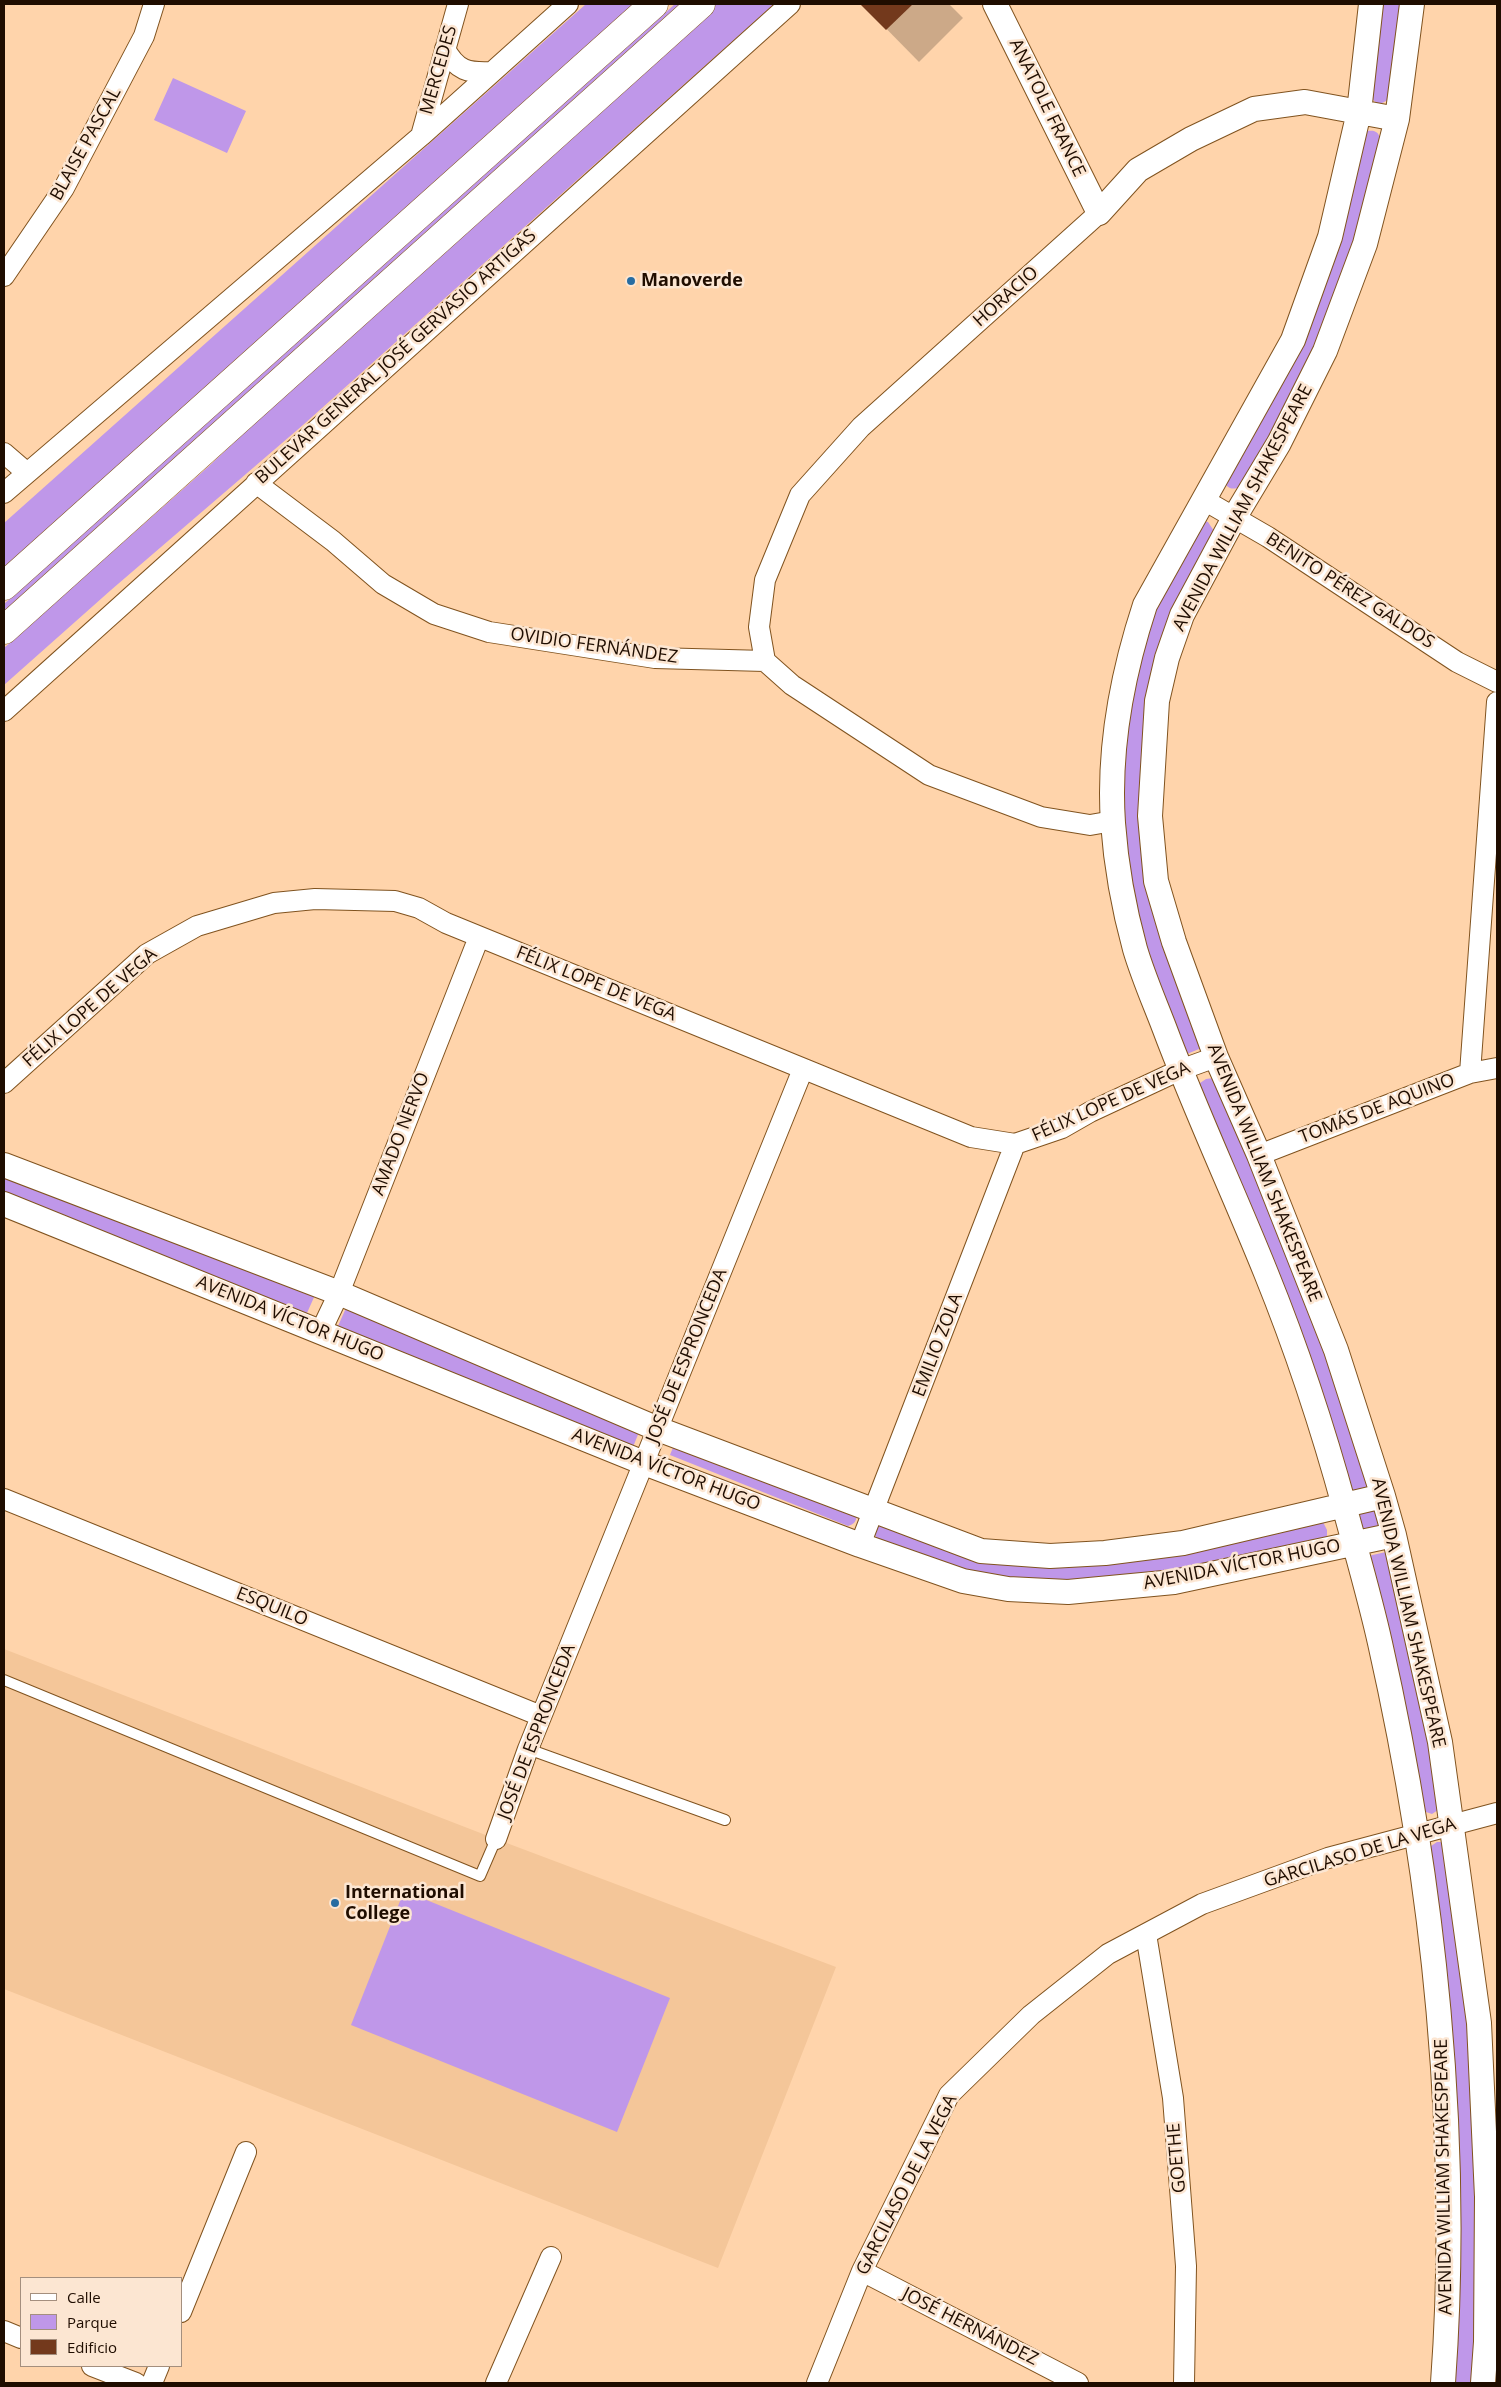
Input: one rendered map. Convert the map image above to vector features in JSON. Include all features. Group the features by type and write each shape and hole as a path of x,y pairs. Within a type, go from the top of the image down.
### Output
{"main road":[{"path":"4,586 654,4"},
{"path":"4,630 701,4"}],"street":[{"name":"BLAISE PASCAL","path":"4,276 64,188 144,36 154,4"},
{"name":"MERCEDES","path":"421,136 458,4"},
{"path":"4,493 26,472 421,136 568,4"},
{"name":"BULEVAR GENERAL JOSÉ GERVASIO ARTIGAS","path":"4,711 790,4"},
{"name":"ANATOLE FRANCE","path":"995,4 1098,213"},
{"name":"AVENIDA WILLIAM SHAKESPEARE","path":"1371,4 1359,112 1330,236 1293,340 1145,605 1131,648 1122,688 1114,748 1113,821 1121,886 1136,952 1180,1070 1268,1276 1299,1362 1343,1503 1381,1648 1416,1835 1442,2031 1448,2198 1443,2383"},
{"name":"AVENIDA WILLIAM SHAKESPEARE","path":"1412,4 1397,119 1364,244 1325,351 1279,443 1234,518 1182,615 1167,658 1157,701 1150,816 1156,881 1174,942 1216,1057 1258,1155 1336,1350 1382,1496 1394,1535 1440,1742 1479,2023 1492,2196 1492,2343 1482,2383"},
{"path":"445,49 460,67 471,73 491,72"},
{"name":"HORACIO","path":"765,661 759,627 765,580 800,495 861,427 1098,213 1138,170 1191,139 1254,109 1305,102 1397,119"},
{"path":"4,453 26,472"},
{"name":"OVIDIO FERNÁNDEZ","path":"256,483 333,541 383,584 434,614 489,632 655,658 765,661"},
{"name":"BENITO PÉREZ GALDOS","path":"1204,500 1268,537 1457,662 1497,682"},
{"path":"765,661 808,696 929,775 1041,817 1090,826 1113,821"},
{"path":"1470,1073 1497,702"},
{"name":"FÉLIX LOPE DE VEGA","path":"4,1083 147,954 197,926 274,903 315,899 395,901 419,908 446,923 479,937 971,1138 1015,1144 1062,1128 1090,1112 1180,1070 1216,1057"},
{"name":"AMADO NERVO","path":"322,1331 339,1293 479,937"},
{"name":"TOMÁS DE AQUINO","path":"1258,1155 1470,1073 1497,1068"},
{"name":"JOSÉ DE ESPRONCEDA","path":"496,1839 541,1716 803,1069"},
{"name":"EMILIO ZOLA","path":"860,1545 1015,1144"},
{"name":"AVENIDA VÍCTOR HUGO","path":"4,1164 339,1293 658,1429 981,1551 1050,1556 1105,1553 1183,1543 1343,1503 1382,1496"},
{"name":"AVENIDA VÍCTOR HUGO","path":"4,1204 322,1331 644,1463 860,1545 964,1581 1008,1589 1068,1592 1174,1582 1394,1535"},
{"name":"ESQUILO","path":"4,1499 541,1716"},
{"name":"GARCILASO DE LA VEGA","path":"817,2383 862,2271 950,2095 1031,2015 1108,1954 1202,1904 1328,1858 1497,1813"},
{"name":"GOETHE","path":"1146,1934 1173,2108 1186,2266 1184,2383"},
{"path":"182,2310 246,2152"},
{"path":"496,2383 551,2258"},
{"name":"JOSÉ HERNÁNDEZ","path":"862,2271 1078,2383"},
{"path":"4,2331 20,2338"},
{"path":"95,2367 136,2383"},
{"path":"152,2383 160,2367"}],"lane":[{"path":"4,1680 480,1876 496,1839"},
{"path":"528,1749 725,1820"}],"shaded area":[{"name":"International College","path":"4,1649 496,1839 836,1967 718,2268 4,1989"}],"green space":[{"path":"586,4 640,4 4,574 4,523"},
{"path":"675,4 683,4 4,614 4,604"},
{"path":"717,4 774,4 303,425 4,685 4,648 208,467 354,330"},
{"path":"1381,4 1402,4 1389,98 1384,102 1377,103 1371,96"},
{"path":"173,78 246,111 227,153 154,120"},
{"path":"1367,131 1376,132 1381,140 1359,239 1317,351 1240,487 1231,488 1223,482 1363,135"},
{"path":"1203,521 1208,522 1214,531 1171,614 1140,816 1200,1042 1199,1049 1187,1054 1181,1050 1145,948 1128,885 1121,821 1124,749 1130,689 1153,607"},
{"path":"1213,1078 1217,1082 1294,1267 1371,1488 1351,1494 1200,1090 1200,1083 1206,1079"},
{"path":"4,1174 315,1295 307,1313 4,1192"},
{"path":"346,1308 639,1432 633,1447 338,1326"},
{"path":"674,1445 857,1515 856,1519 848,1526 670,1455"},
{"path":"1373,1506 1380,1531 1363,1536 1356,1511"},
{"path":"1323,1522 1327,1530 1327,1539 1157,1574 1055,1582 963,1573 877,1538 874,1534 878,1523 968,1555"},
{"path":"1386,1552 1406,1633 1441,1804 1438,1810 1432,1814 1422,1808 1368,1556"},
{"path":"1437,1842 1442,1842 1469,2027 1476,2201 1476,2342 1472,2383 1455,2383 1458,2343 1458,2204 1428,1852 1431,1846"},
{"path":"404,1891 670,1998 617,2132 351,2025"}],"building":[{"path":"860,4 913,4 886,30"}],"place":[{"name":"Manoverde","path":"631,281"},
{"name":"International College","path":"335,1903"}]}
